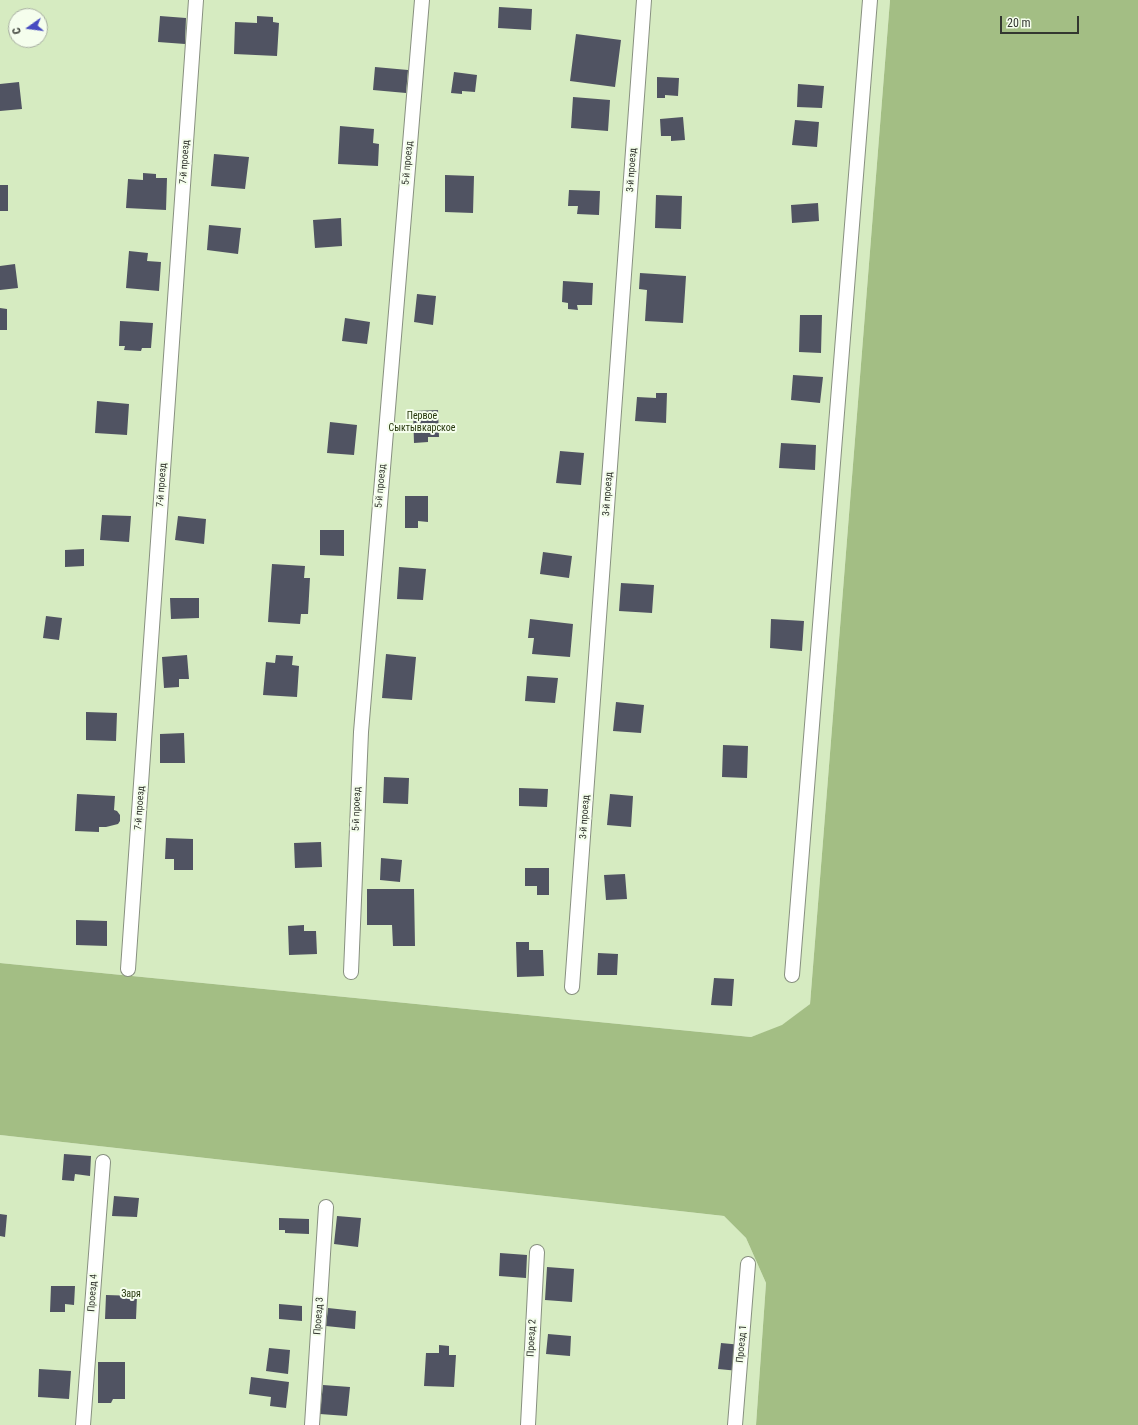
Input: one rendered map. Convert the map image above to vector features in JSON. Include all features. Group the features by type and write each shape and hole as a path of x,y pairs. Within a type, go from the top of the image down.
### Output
{"lane":[{"name":"7-й проезд","path":"128,969 196,0"},
{"name":"5-й проезд","path":"351,972 360,732 422,0"},
{"name":"3-й проезд","path":"572,987 644,0"},
{"path":"792,975 870,0"},
{"name":"Проезд 4","path":"83,1425 103,1162"},
{"name":"Проезд 3","path":"312,1425 326,1207"},
{"name":"Проезд 2","path":"528,1425 537,1252"},
{"name":"Проезд 1","path":"735,1425 748,1264"}],"green space":[{"name":"Первое Сыктывкарское","path":"0,0 890,0 810,1004 782,1026 751,1037 0,963"},
{"path":"890,0 1138,0 1138,1425 756,1425 766,1283 746,1238 724,1216 0,1135 0,963 751,1037 782,1025 810,1004"},
{"name":"Заря","path":"0,1135 724,1216 746,1238 766,1283 756,1425 0,1425"}],"building":[{"path":"499,7 532,9 531,30 498,28"},
{"path":"160,16 186,18 185,44 158,42"},
{"path":"257,16 273,17 273,22 279,23 277,56 234,54 235,22 257,23"},
{"path":"576,34 621,40 615,87 570,81"},
{"path":"375,67 408,70 406,93 373,90"},
{"path":"454,72 477,75 475,92 462,91 462,94 451,93"},
{"path":"657,77 679,78 678,96 665,95 665,98 657,98"},
{"path":"19,82 22,109 0,111 0,84"},
{"path":"798,84 824,86 822,108 797,107"},
{"path":"573,97 610,100 608,131 571,128"},
{"path":"683,117 685,140 671,141 671,136 661,136 660,119"},
{"path":"795,120 819,122 817,147 792,145"},
{"path":"340,126 374,129 373,143 379,144 378,166 338,164"},
{"path":"214,154 249,157 245,189 211,186"},
{"path":"143,173 156,174 156,178 167,178 166,210 126,208 128,179 143,180"},
{"path":"445,175 474,176 473,213 445,212"},
{"path":"0,185 8,185 8,211 0,211"},
{"path":"569,190 600,191 599,215 577,214 578,206 568,206"},
{"path":"656,195 682,196 681,229 655,228"},
{"path":"818,203 819,221 792,223 791,205"},
{"path":"341,218 342,246 315,248 313,220"},
{"path":"209,225 241,228 238,254 207,250"},
{"path":"129,251 148,253 147,261 161,262 159,291 126,288"},
{"path":"15,264 18,288 0,290 0,266"},
{"path":"640,273 686,276 683,323 645,321 647,290 639,289"},
{"path":"563,281 593,283 592,305 577,305 578,310 568,309 568,303 562,302"},
{"path":"417,294 436,296 433,325 414,322"},
{"path":"0,308 7,309 7,330 0,330"},
{"path":"800,315 822,315 821,353 799,352"},
{"path":"345,318 370,322 367,344 342,341"},
{"path":"120,321 153,323 151,348 142,348 141,351 124,350 125,346 119,346"},
{"path":"793,375 823,377 820,403 791,400"},
{"path":"656,393 667,393 666,423 635,421 637,397 656,398"},
{"path":"97,401 129,404 127,435 95,433"},
{"path":"438,410 439,437 428,437 428,442 414,443 413,411"},
{"path":"330,422 357,425 354,455 327,453"},
{"path":"781,443 816,445 815,470 779,468"},
{"path":"560,451 584,453 581,485 556,483"},
{"path":"405,496 428,496 428,522 418,521 418,528 405,528"},
{"path":"102,515 131,516 129,542 100,540"},
{"path":"178,516 206,519 204,544 175,540"},
{"path":"320,530 344,530 344,556 320,555"},
{"path":"84,549 84,566 65,567 65,550"},
{"path":"543,552 572,556 569,578 540,574"},
{"path":"272,564 305,566 304,578 310,578 308,614 301,614 300,624 268,622"},
{"path":"399,567 426,569 423,600 397,599"},
{"path":"621,583 654,585 652,613 619,611"},
{"path":"170,598 199,598 199,618 171,619"},
{"path":"46,616 62,618 59,640 43,638"},
{"path":"530,619 573,624 570,657 532,654 534,638 528,638"},
{"path":"771,619 804,621 802,651 770,648"},
{"path":"386,654 416,657 412,700 382,698"},
{"path":"187,655 189,679 179,679 179,687 164,688 162,657"},
{"path":"276,655 293,656 292,665 299,666 297,697 263,695 266,662 275,663"},
{"path":"527,676 558,678 555,703 525,701"},
{"path":"616,702 644,705 641,733 613,731"},
{"path":"86,712 117,713 116,741 86,740"},
{"path":"184,733 185,763 160,763 160,734"},
{"path":"723,745 748,746 747,778 722,777"},
{"path":"384,777 409,778 408,804 383,803"},
{"path":"519,788 548,789 547,807 519,806"},
{"path":"77,794 115,796 114,810 120,815 120,821 118,824 99,827 99,832 75,831"},
{"path":"610,794 633,796 631,827 607,825"},
{"path":"166,838 193,839 193,870 174,870 174,859 165,859"},
{"path":"321,842 322,867 295,868 294,843"},
{"path":"381,858 402,860 400,882 380,880"},
{"path":"525,868 549,868 549,895 537,895 537,886 525,886"},
{"path":"625,874 627,899 606,900 604,875"},
{"path":"367,889 414,889 415,946 393,946 392,925 367,925"},
{"path":"76,920 107,921 107,946 76,945"},
{"path":"304,925 304,931 316,931 317,954 289,955 288,926"},
{"path":"516,942 529,942 529,950 543,950 544,976 517,977"},
{"path":"598,953 618,954 617,975 597,975"},
{"path":"714,978 734,979 732,1006 711,1005"},
{"path":"64,1154 91,1156 90,1176 75,1174 74,1181 62,1180"},
{"path":"114,1196 139,1198 137,1217 112,1216"},
{"path":"0,1214 7,1215 5,1237 0,1236"},
{"path":"337,1216 361,1218 358,1247 334,1244"},
{"path":"279,1218 309,1219 309,1234 285,1233 285,1230 279,1230"},
{"path":"500,1253 527,1255 526,1278 499,1276"},
{"path":"547,1267 574,1269 572,1302 545,1300"},
{"path":"51,1286 75,1286 74,1305 65,1304 65,1312 50,1312"},
{"path":"106,1295 137,1296 136,1319 105,1319"},
{"path":"279,1304 302,1306 302,1321 279,1319"},
{"path":"328,1308 356,1311 355,1329 326,1326"},
{"path":"548,1334 571,1336 570,1356 546,1354"},
{"path":"721,1343 742,1345 739,1371 718,1369"},
{"path":"439,1345 449,1346 449,1355 456,1355 454,1387 424,1386 426,1353 439,1353"},
{"path":"269,1348 290,1350 288,1374 266,1371"},
{"path":"98,1362 125,1362 125,1399 113,1399 111,1403 98,1403"},
{"path":"39,1369 71,1371 69,1399 38,1397"},
{"path":"251,1377 289,1382 286,1408 270,1406 271,1397 249,1394"},
{"path":"323,1385 350,1387 347,1416 320,1414"}]}
